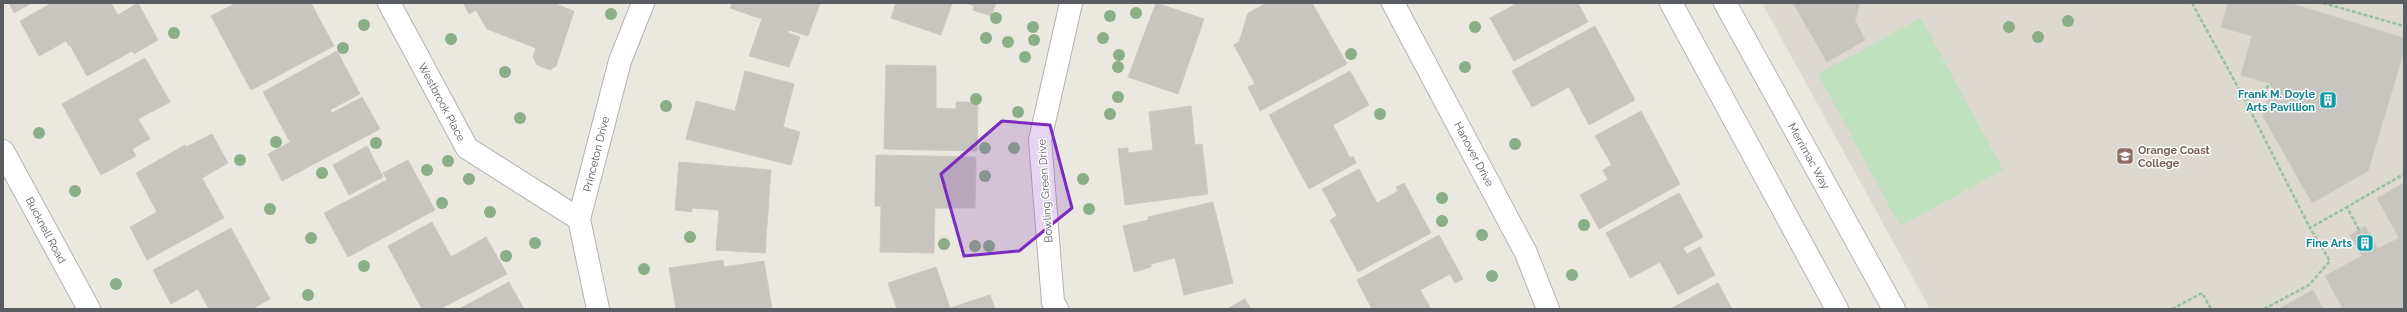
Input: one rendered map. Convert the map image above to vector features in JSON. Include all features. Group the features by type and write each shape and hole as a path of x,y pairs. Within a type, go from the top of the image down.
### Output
{"street":[{"name":"Westbrook Place","path":"388,3 467,148 579,219"},
{"name":"Princeton Drive","path":"598,309 579,219 620,61 642,3"},
{"name":"Bowling Green Drive","path":"1057,309 1054,302 1040,140 1071,3"},
{"name":"Hanover Drive","path":"1393,3 1526,253 1548,309"},
{"path":"1671,3 1837,309"},
{"name":"Merrimac Way","path":"1725,3 1894,309"},
{"name":"Bucknell Road","path":"3,151 89,309"}],"path":[{"path":"2192,3 2245,100 2310,228 2330,261 2309,285 2264,309"},
{"path":"2323,3 2404,26"},
{"path":"2245,100 2272,84"},
{"path":"2310,228 2404,174"},
{"path":"2347,207 2358,230"},
{"path":"2172,309 2202,292 2211,309"}],"highlighted area":[{"path":"1002,121 1050,125 1072,208 1019,251 964,256 941,174"}],"shaded area":[{"name":"Orange Coast College","path":"1762,3 2404,3 2404,309 1930,309"}],"green space":[{"path":"1921,18 2003,170 1900,226 1818,74"}],"building":[{"path":"9,3 32,3 14,13"},
{"path":"52,3 111,3 118,15 138,3 158,40 134,54 132,51 87,76 70,45 69,46 66,41 39,56 20,21"},
{"path":"236,3 311,3 334,46 251,90 211,16"},
{"path":"463,3 553,3 574,11 556,66 550,70 537,65 533,57 536,48 487,29 476,10 469,14"},
{"path":"732,3 820,3 808,36 789,30 788,33 800,37 789,67 749,56 762,19 730,8"},
{"path":"896,3 952,3 941,35 891,18"},
{"path":"966,3 996,3 991,16 973,10 974,6"},
{"path":"1156,3 1204,19 1178,94 1128,77"},
{"path":"1267,3 1312,3 1347,64 1260,111 1248,87 1255,84 1234,45 1239,42 1248,13"},
{"path":"1518,3 1578,3 1588,22 1514,61 1490,18"},
{"path":"1793,3 1860,3 1855,20 1865,40 1827,62"},
{"name":"Frank M. Doyle Arts Pavillion","path":"2228,3 2289,3 2404,38 2404,51 2368,171 2312,203 2263,116 2272,84 2241,75 2252,36 2221,27"},
{"path":"1595,26 1635,100 1589,125 1569,87 1532,107 1512,71"},
{"path":"337,51 360,94 330,110 332,113 362,97 380,129 282,181 268,154 290,142 263,92"},
{"path":"145,58 170,102 138,119 150,139 132,149 136,156 101,175 62,104"},
{"path":"886,65 936,66 936,108 956,109 956,102 978,102 977,151 884,149"},
{"path":"745,71 794,84 783,127 800,132 791,165 686,139 696,101 735,111"},
{"path":"1350,71 1369,105 1333,125 1350,158 1353,156 1356,163 1309,189 1269,115"},
{"path":"1191,106 1195,145 1202,144 1208,194 1125,205 1118,149 1128,148 1128,153 1153,150 1149,112"},
{"path":"1641,111 1680,184 1599,229 1580,195 1608,180 1603,170 1612,165 1595,136"},
{"path":"212,134 228,163 202,178 224,218 147,260 130,227 157,212 136,173 185,145 186,147"},
{"path":"367,146 383,177 349,195 333,165"},
{"path":"876,155 976,157 975,208 935,208 934,253 880,252 881,206 875,206"},
{"path":"408,160 435,210 348,257 324,213 387,180 383,173"},
{"path":"679,162 771,170 765,253 716,250 719,210 692,208 692,212 675,210"},
{"path":"1359,169 1377,203 1398,191 1396,187 1404,183 1431,233 1358,272 1330,220 1337,216 1322,189"},
{"name":"Fine Arts","path":"2404,183 2404,309 2343,309 2325,276 2362,256 2350,235 2365,226 2378,249 2399,238 2377,198"},
{"path":"1679,193 1703,237 1683,248 1687,254 1700,247 1715,275 1678,295 1660,262 1630,278 1606,233"},
{"path":"1213,202 1233,283 1184,295 1175,258 1151,264 1151,267 1134,272 1123,226 1148,220 1148,217"},
{"path":"432,222 451,257 486,237 507,274 440,309 422,309 388,246"},
{"path":"231,228 270,299 252,309 209,309 198,289 171,304 153,270"},
{"path":"1439,235 1463,279 1455,283 1450,274 1420,290 1431,309 1372,309 1357,280"},
{"path":"723,260 724,267 764,261 772,309 676,309 669,268"},
{"path":"936,267 950,308 990,295 995,309 897,309 888,283"},
{"path":"509,282 524,309 459,309"},
{"path":"1718,283 1732,309 1672,309 1672,308"},
{"path":"2313,290 2323,309 2279,309"},
{"path":"1245,299 1251,309 1227,309"}],"place":[{"name":"Frank M. Doyle Arts Pavillion","path":"2328,100"},
{"name":"Orange Coast College","path":"2125,156"},
{"name":"Fine Arts","path":"2365,243"}]}
